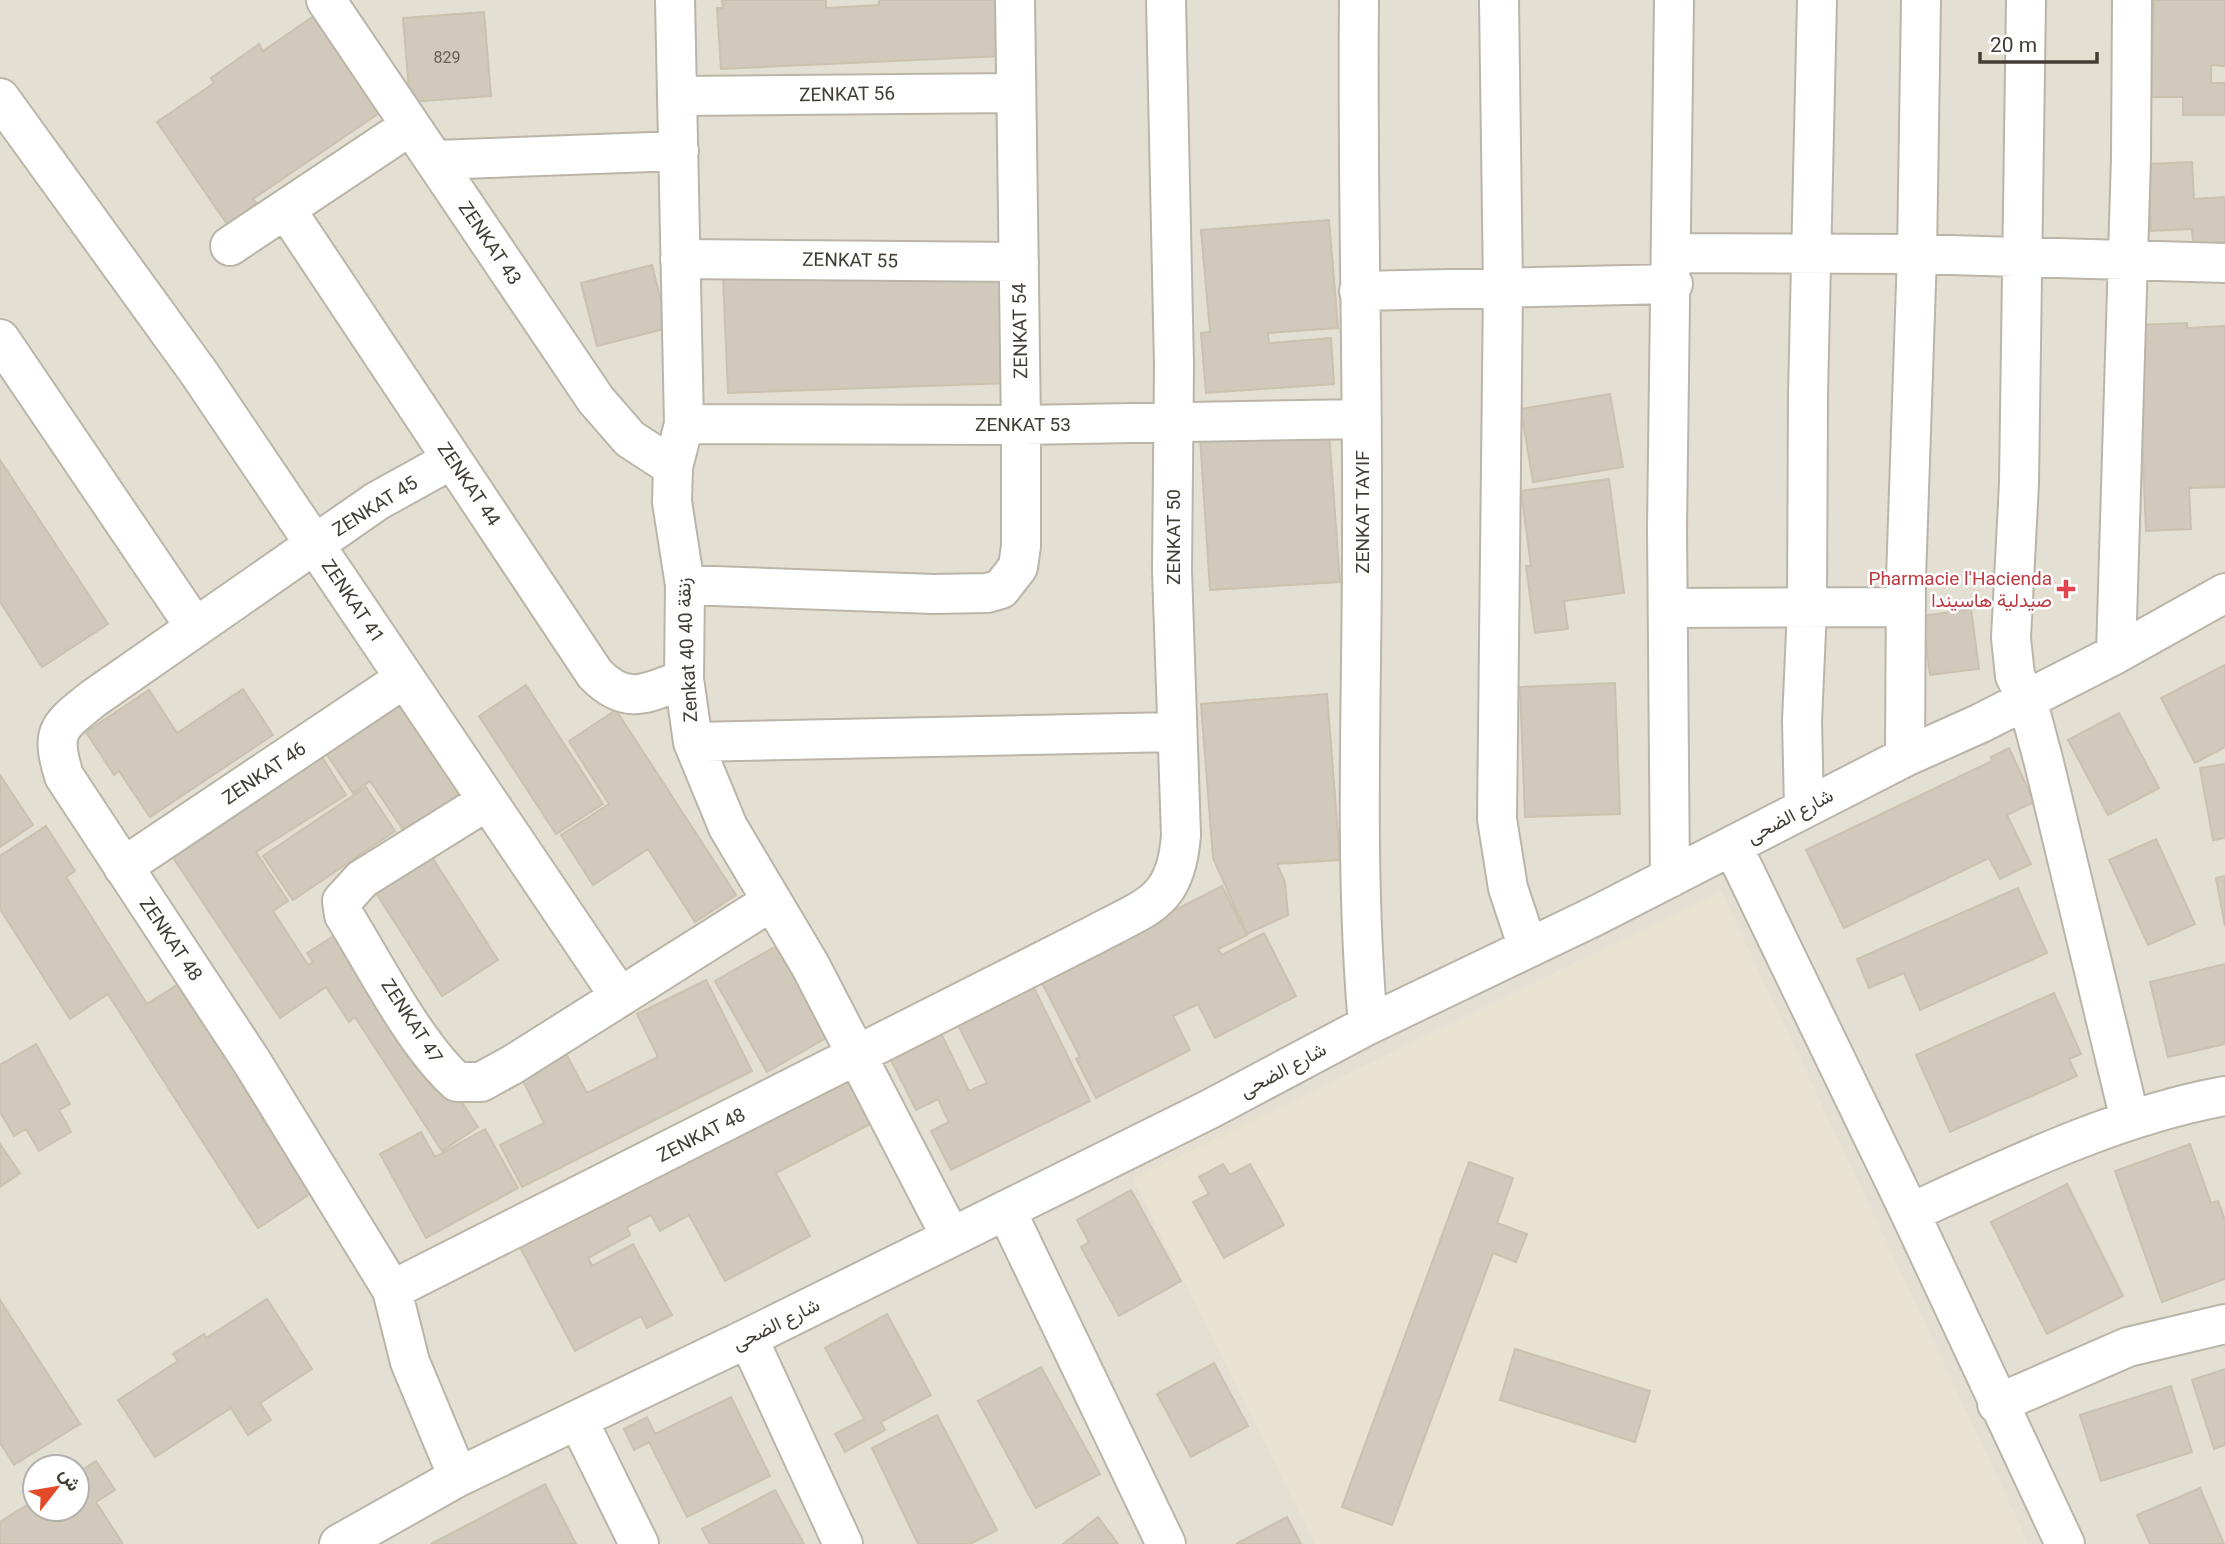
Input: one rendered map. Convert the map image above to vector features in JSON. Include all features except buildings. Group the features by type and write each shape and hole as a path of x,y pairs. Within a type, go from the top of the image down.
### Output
{"street":[{"name":"ZENKAT 43","path":"326,0 435,160 468,214 604,410 630,439 673,467"},
{"name":"Zenkat 40 زنقة 40","path":"675,0 684,424 673,467 672,502 685,585 684,679 693,742 728,827 810,965 951,1237"},
{"name":"ZENKAT 54","path":"685,585 934,594 988,593 1001,589 1018,567 1021,546 1021,425 1015,0"},
{"name":"ZENKAT 50","path":"1010,976 1131,915 1162,896 1172,883 1179,864 1181,835 1175,733 1172,570 1174,423 1166,0"},
{"name":"ZENKAT TAYIF","path":"1359,0 1359,291 1363,419 1359,718 1362,964 1368,1025"},
{"path":"1499,0 1503,288 1497,819 1508,888 1528,948"},
{"path":"1670,878 1668,608 1674,0"},
{"path":"1804,807 1802,721 1807,609 1808,394 1817,0"},
{"path":"1905,757 1906,607 1917,254 1921,0"},
{"path":"2026,0 2019,484 2011,638 2015,676 2027,699 2130,1120"},
{"path":"2116,654 2132,0"},
{"name":"ZENKAT 56","path":"678,96 1016,93"},
{"name":"ZENKAT 41","path":"0,98 82,208 315,545 620,997"},
{"path":"230,246 287,211 410,126"},
{"path":"435,160 679,151"},
{"name":"ZENKAT 44","path":"287,211 595,674 608,688 623,695 639,695 684,679"},
{"path":"1359,291 1503,288 1812,253 2127,258 2225,263"},
{"name":"ZENKAT 55","path":"681,259 1019,262"},
{"path":"0,339 195,627"},
{"name":"ZENKAT 53","path":"684,424 1021,425 1363,419"},
{"name":"ZENKAT 45","path":"195,627 377,501 452,460"},
{"name":"شارع الضحى","path":"339,1544 458,1477 579,1422 1210,1109 1368,1025 1733,847 1804,807 2116,654 2225,593"},
{"path":"1668,608 1906,607"},
{"name":"ZENKAT 48","path":"195,627 72,716 56,737 56,750 64,776 252,1062 392,1290 410,1362 458,1477"},
{"name":"ZENKAT 46","path":"123,867 405,678"},
{"path":"693,742 1175,733"},
{"name":"ZENKAT 47","path":"487,801 362,879 342,901 344,915 442,1068 457,1082 481,1082 772,901"},
{"path":"1733,847 1910,1213 2064,1544"},
{"name":"ZENKAT 48","path":"392,1290 857,1057 1010,976"},
{"path":"1910,1213 2015,1165 2130,1120 2225,1096"},
{"path":"1006,1210 1166,1544"},
{"path":"1997,1404 2128,1347 2225,1324"},
{"path":"748,1338 843,1544"},
{"path":"579,1422 639,1544"}],"shaded area":[{"path":"0,0 2225,0 2225,1544 0,1544"},
{"path":"1721,891 2029,1544 1315,1544 1133,1179"}],"place":[{"name":"Pharmacie l'Hacienda صيدلية هاسيندا","path":"2066,589"}]}
